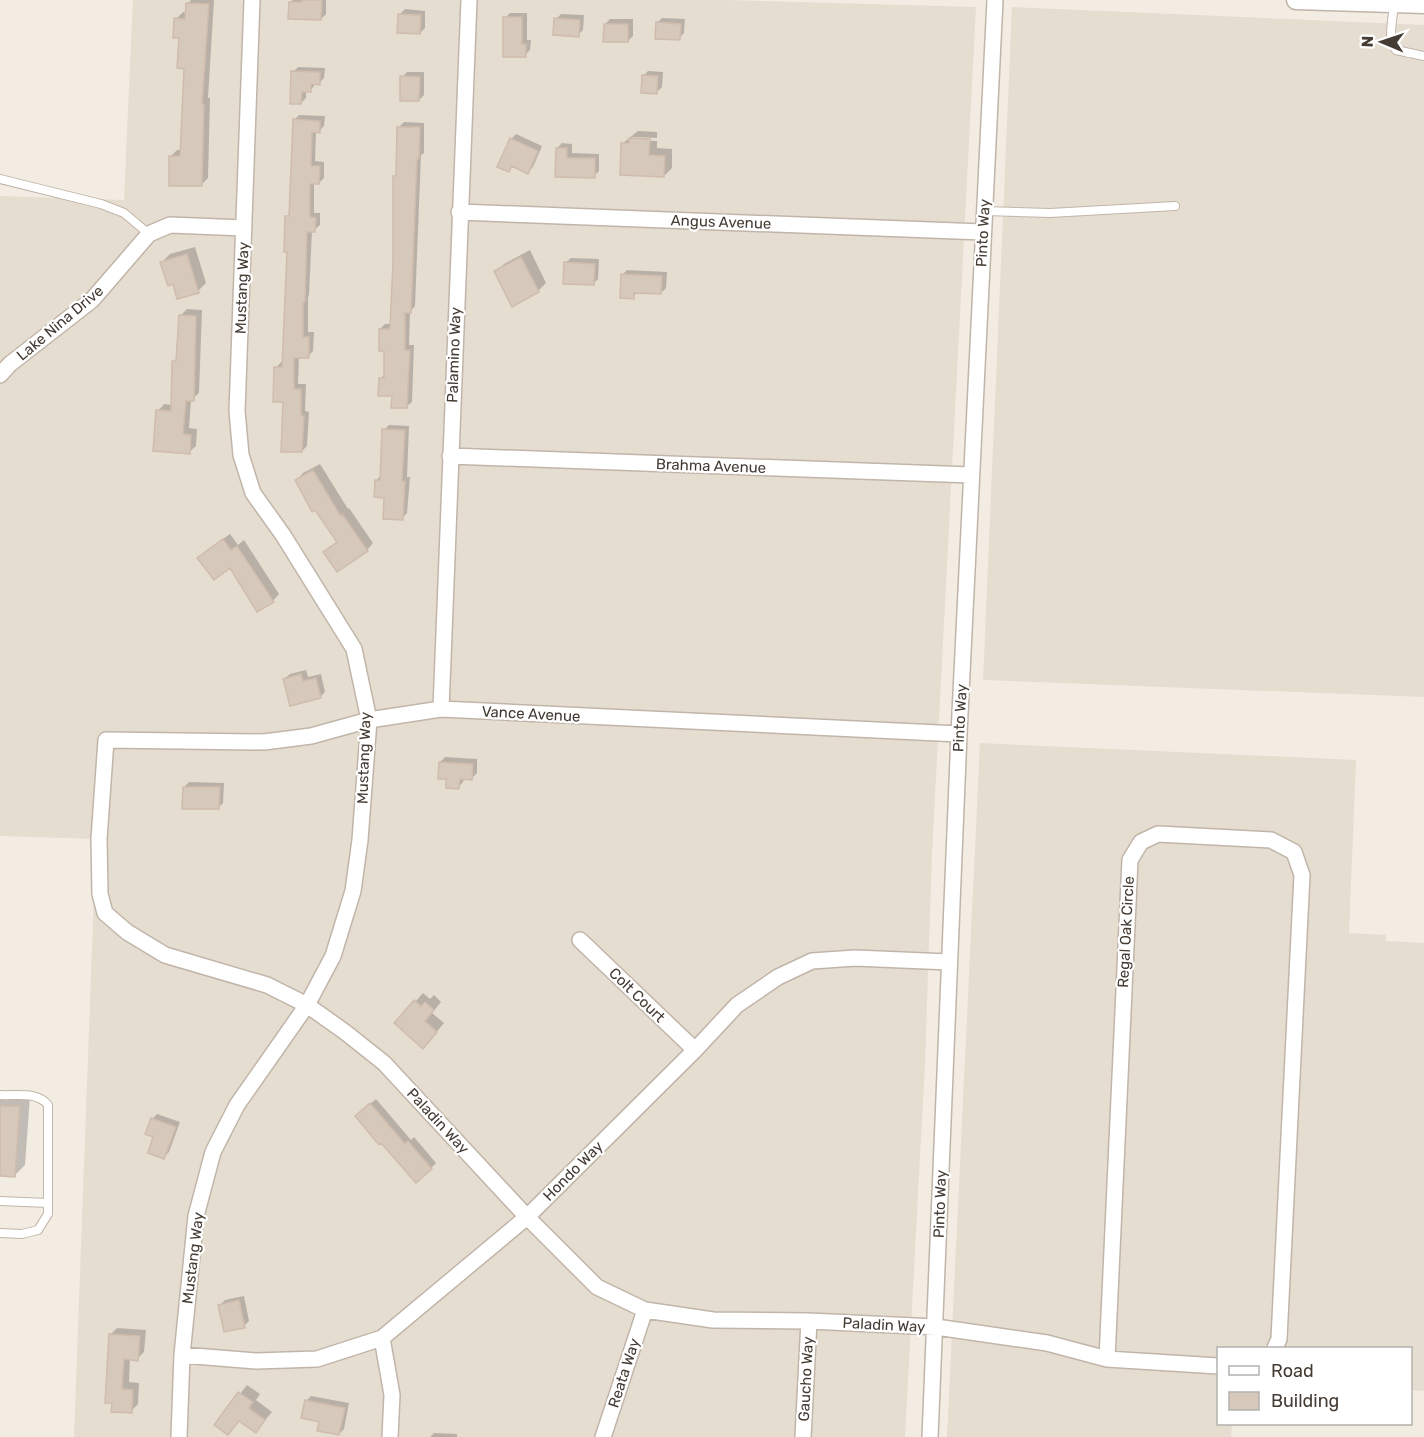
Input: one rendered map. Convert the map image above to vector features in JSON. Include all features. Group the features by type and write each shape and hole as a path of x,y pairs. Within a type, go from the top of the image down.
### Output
{"street":[{"name":"Mustang Way","path":"179,1437 182,1355 196,1216 213,1152 237,1105 307,1005 333,956 353,891 360,840 369,720 354,649 283,535 253,493 241,455 237,411 252,0"},
{"name":"Palamino Way","path":"441,709 469,0"},
{"name":"Pinto Way","path":"930,1437 959,734 995,0"},
{"path":"1296,0 1424,4"},
{"name":"Angus Avenue","path":"459,212 983,232"},
{"path":"149,234 170,225 244,228"},
{"name":"Lake Nina Drive","path":"0,375 10,364 92,300 149,234"},
{"name":"Brahma Avenue","path":"450,456 971,475"},
{"name":"Vance Avenue","path":"106,740 264,742 311,736 369,720 441,709 959,734"},
{"name":"Paladin Way","path":"106,740 99,838 100,894 105,913 127,932 165,955 267,985 307,1005 384,1063 526,1217 597,1287 645,1310 713,1320 809,1321 936,1327"},
{"name":"Regal Oak Circle","path":"1107,1359 1130,860 1141,843 1158,834 1271,840 1294,852 1302,875 1279,1339 1275,1347"},
{"name":"Colt Court","path":"580,940 695,1050"},
{"name":"Hondo Way","path":"182,1355 256,1361 317,1359 382,1338 526,1217 695,1050 737,1005 778,977 812,961 855,958 949,962"},
{"name":"Reata Way","path":"603,1437 645,1310"},
{"name":"Gaucho Way","path":"803,1437 809,1321"},
{"path":"936,1327 1047,1343 1107,1359 1217,1366"},
{"path":"382,1338 392,1395 390,1437"}],"lane":[{"path":"1394,3 1392,45 1396,50 1424,56"},
{"path":"0,179 101,204 124,213 149,234"},
{"path":"984,211 1050,213 1175,206"},
{"path":"0,1095 36,1096 48,1105 48,1214 38,1230 22,1234 0,1233"},
{"path":"0,1202 48,1203"}],"shaded area":[{"path":"133,0 727,0 976,7 932,854 925,1064 905,1437 74,1437 96,839 0,836 0,196 124,200"},
{"path":"1012,7 1424,25 1424,697 983,680"},
{"path":"980,743 1356,760 1349,933 1386,935 1386,941 1424,943 1424,1391 1412,1390 1412,1347 1217,1347 1217,1425 1232,1425 1231,1437 947,1437"}],"building":[{"path":"302,0 322,0 321,20 288,19 289,2 302,2"},
{"path":"186,3 209,4 202,104 204,104 202,186 169,186 169,156 180,156 184,69 177,68 179,38 173,38 174,18 185,19"},
{"path":"398,14 421,15 420,34 397,33"},
{"path":"503,17 522,17 522,44 526,44 526,57 503,57"},
{"path":"554,18 580,20 579,37 553,35"},
{"path":"656,22 681,24 680,40 655,39"},
{"path":"604,24 628,24 628,42 603,42"},
{"path":"291,71 320,72 320,85 311,84 311,92 302,92 301,104 290,104"},
{"path":"642,75 658,76 657,94 641,93"},
{"path":"400,76 420,77 419,101 400,101"},
{"path":"293,119 320,121 320,133 312,132 311,166 320,166 319,184 310,184 310,217 316,218 315,232 307,232 303,337 309,337 309,358 294,358 294,389 301,389 301,416 304,416 302,452 281,452 283,402 273,402 274,367 282,367 287,252 284,252 285,216 289,216"},
{"path":"397,127 420,127 411,313 405,313 405,350 410,350 407,408 391,408 392,396 378,396 379,378 384,378 384,351 379,351 379,329 390,329 393,176 396,176"},
{"path":"510,138 538,151 528,174 512,166 509,172 497,167"},
{"path":"629,138 650,139 649,155 665,156 664,177 620,175 621,143 629,143"},
{"path":"556,148 567,148 567,158 595,158 595,178 555,177"},
{"path":"187,254 199,293 177,299 173,284 168,286 160,262"},
{"path":"521,257 539,292 512,307 494,271"},
{"path":"564,262 595,264 594,285 563,284"},
{"path":"621,274 662,276 661,294 634,293 634,299 620,298"},
{"path":"179,315 196,316 194,401 186,401 183,434 191,435 190,454 153,451 156,410 171,411 172,361 176,361"},
{"path":"382,429 405,430 402,481 405,481 403,520 383,519 384,498 374,497 375,480 380,480"},
{"path":"313,470 340,515 342,514 368,551 337,572 323,552 337,542 315,510 312,512 295,480"},
{"path":"223,539 231,550 237,546 274,602 257,612 230,568 214,580 197,558"},
{"path":"301,674 303,681 316,678 321,698 290,706 283,679"},
{"path":"439,762 473,764 472,780 460,779 459,789 446,788 446,779 438,779"},
{"path":"183,787 220,787 219,809 182,809"},
{"path":"414,1000 421,1006 425,1002 434,1010 425,1021 437,1032 423,1049 394,1023"},
{"path":"370,1103 405,1144 408,1141 432,1169 416,1183 355,1116"},
{"path":"0,1106 20,1106 15,1177 0,1176"},
{"path":"151,1118 176,1127 164,1159 148,1153 153,1137 145,1134"},
{"path":"239,1300 245,1328 224,1332 218,1305"},
{"path":"109,1334 140,1336 138,1361 124,1359 122,1389 133,1390 132,1413 111,1412 112,1403 105,1403"},
{"path":"238,1392 253,1402 249,1408 265,1420 256,1433 239,1421 228,1435 214,1425"},
{"path":"305,1400 345,1408 339,1435 317,1431 319,1422 301,1418"}]}
